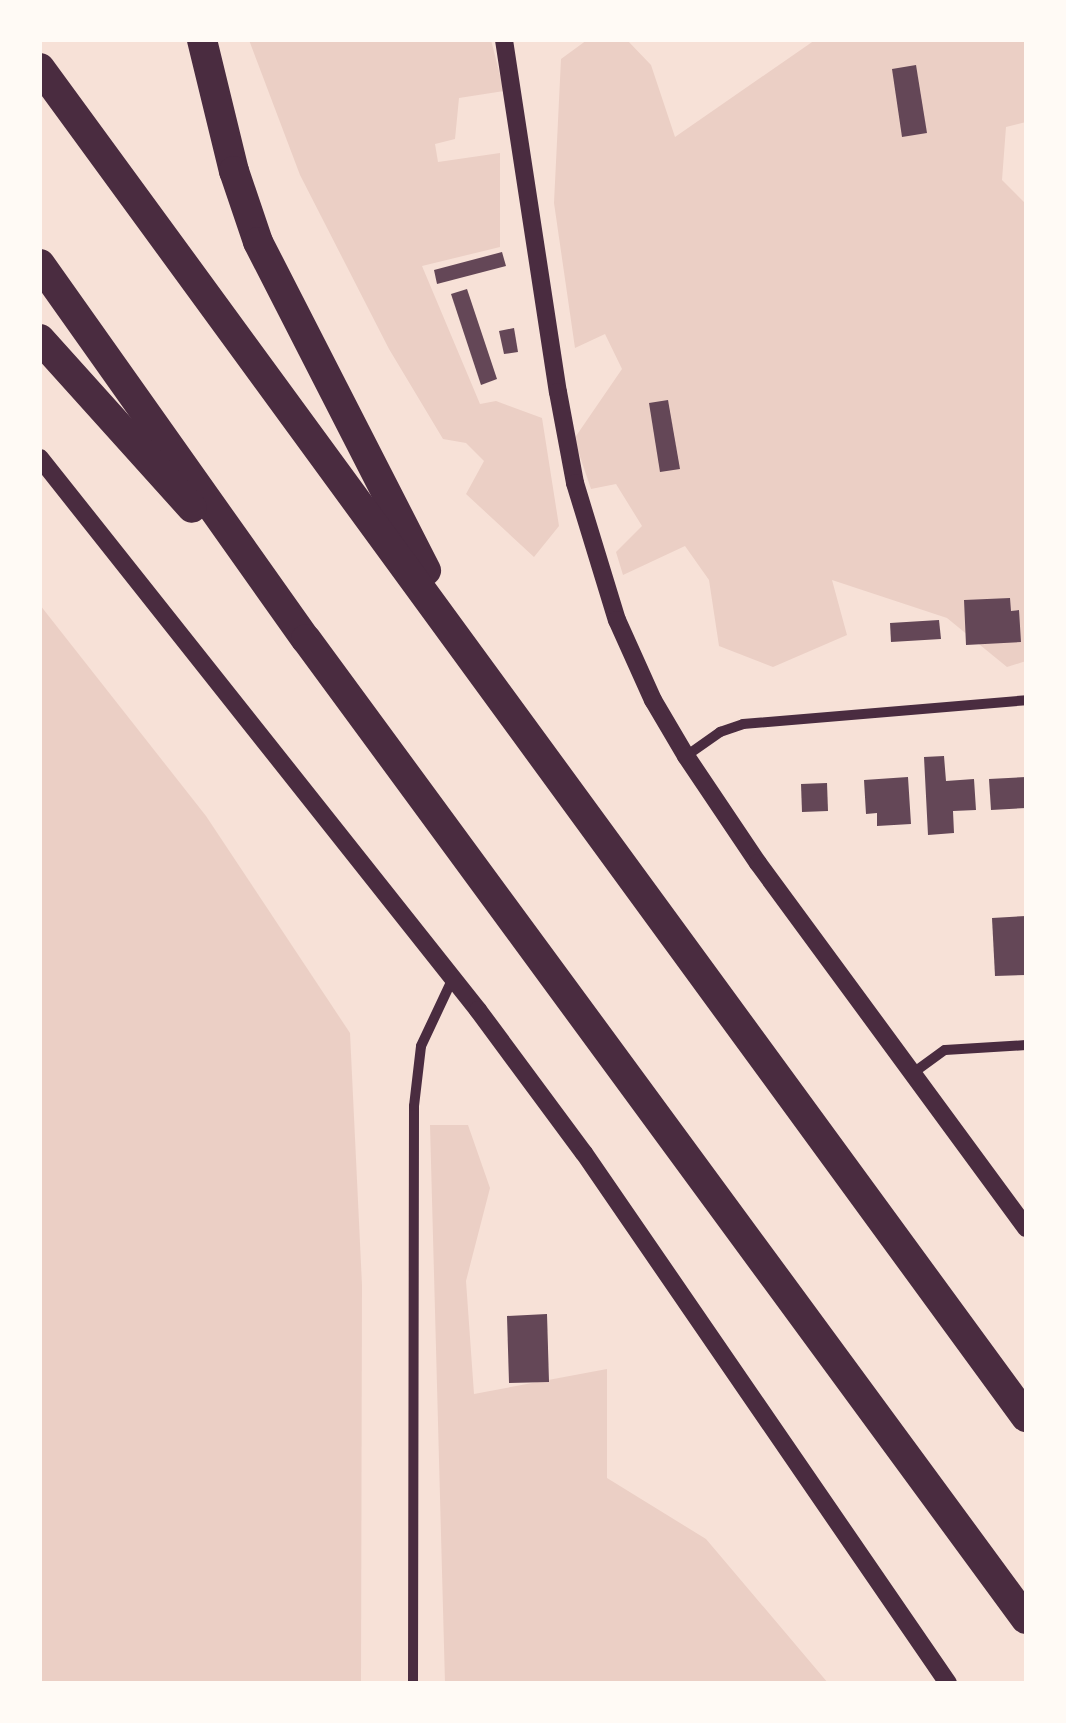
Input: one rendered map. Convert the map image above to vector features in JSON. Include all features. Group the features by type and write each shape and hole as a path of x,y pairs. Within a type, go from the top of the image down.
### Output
{"highway":[{"path":"202,40 234,171 258,242 468,654"},
{"path":"40,68 1026,1418"},
{"path":"40,264 306,639 1026,1619"},
{"path":"40,339 306,639"}],"street":[{"path":"504,40 576,482 617,620 652,700 686,756 1026,1228"},
{"path":"40,458 584,1153 948,1683"},
{"path":"686,756 720,732 743,724 1026,700"},
{"path":"413,1683 414,1106 421,1046 452,980"},
{"path":"914,1073 945,1050 1026,1045"}],"shaded area":[{"path":"249,40 491,40 504,91 459,98 455,139 435,144 438,162 500,153 500,247 422,266 480,404 496,401 542,418 559,526 534,557 466,494 484,461 466,443 443,439 389,349 300,175"},
{"path":"587,40 627,40 651,65 675,137 815,40 1026,40 1026,122 1006,127 1002,180 1026,204 1026,661 1007,667 947,618 832,580 847,635 773,667 719,646 709,580 685,546 623,575 616,552 642,526 616,484 591,489 574,439 622,369 605,334 575,348 554,203 561,59"},
{"path":"40,605 206,816 350,1033 362,1285 361,1683 40,1683"},
{"path":"430,1125 468,1125 490,1188 466,1281 474,1394 607,1369 607,1478 706,1539 828,1683 445,1683"}],"building":[{"path":"916,65 927,133 902,137 892,69"},
{"path":"502,252 506,266 437,284 434,270"},
{"path":"467,289 497,379 481,385 451,294"},
{"path":"514,328 518,352 504,354 499,331"},
{"path":"668,400 680,469 660,472 649,403"},
{"path":"1010,598 1011,611 1019,610 1021,642 966,645 964,600"},
{"path":"939,620 941,639 891,642 890,623"},
{"path":"944,756 946,781 974,779 976,810 953,811 954,833 928,835 924,757"},
{"path":"908,777 911,824 877,826 877,813 866,814 864,780"},
{"path":"1026,777 1026,808 991,810 989,779"},
{"path":"827,783 828,811 802,812 801,784"},
{"path":"1026,916 1026,975 995,976 992,918"},
{"path":"547,1314 549,1382 509,1383 507,1316"}]}
